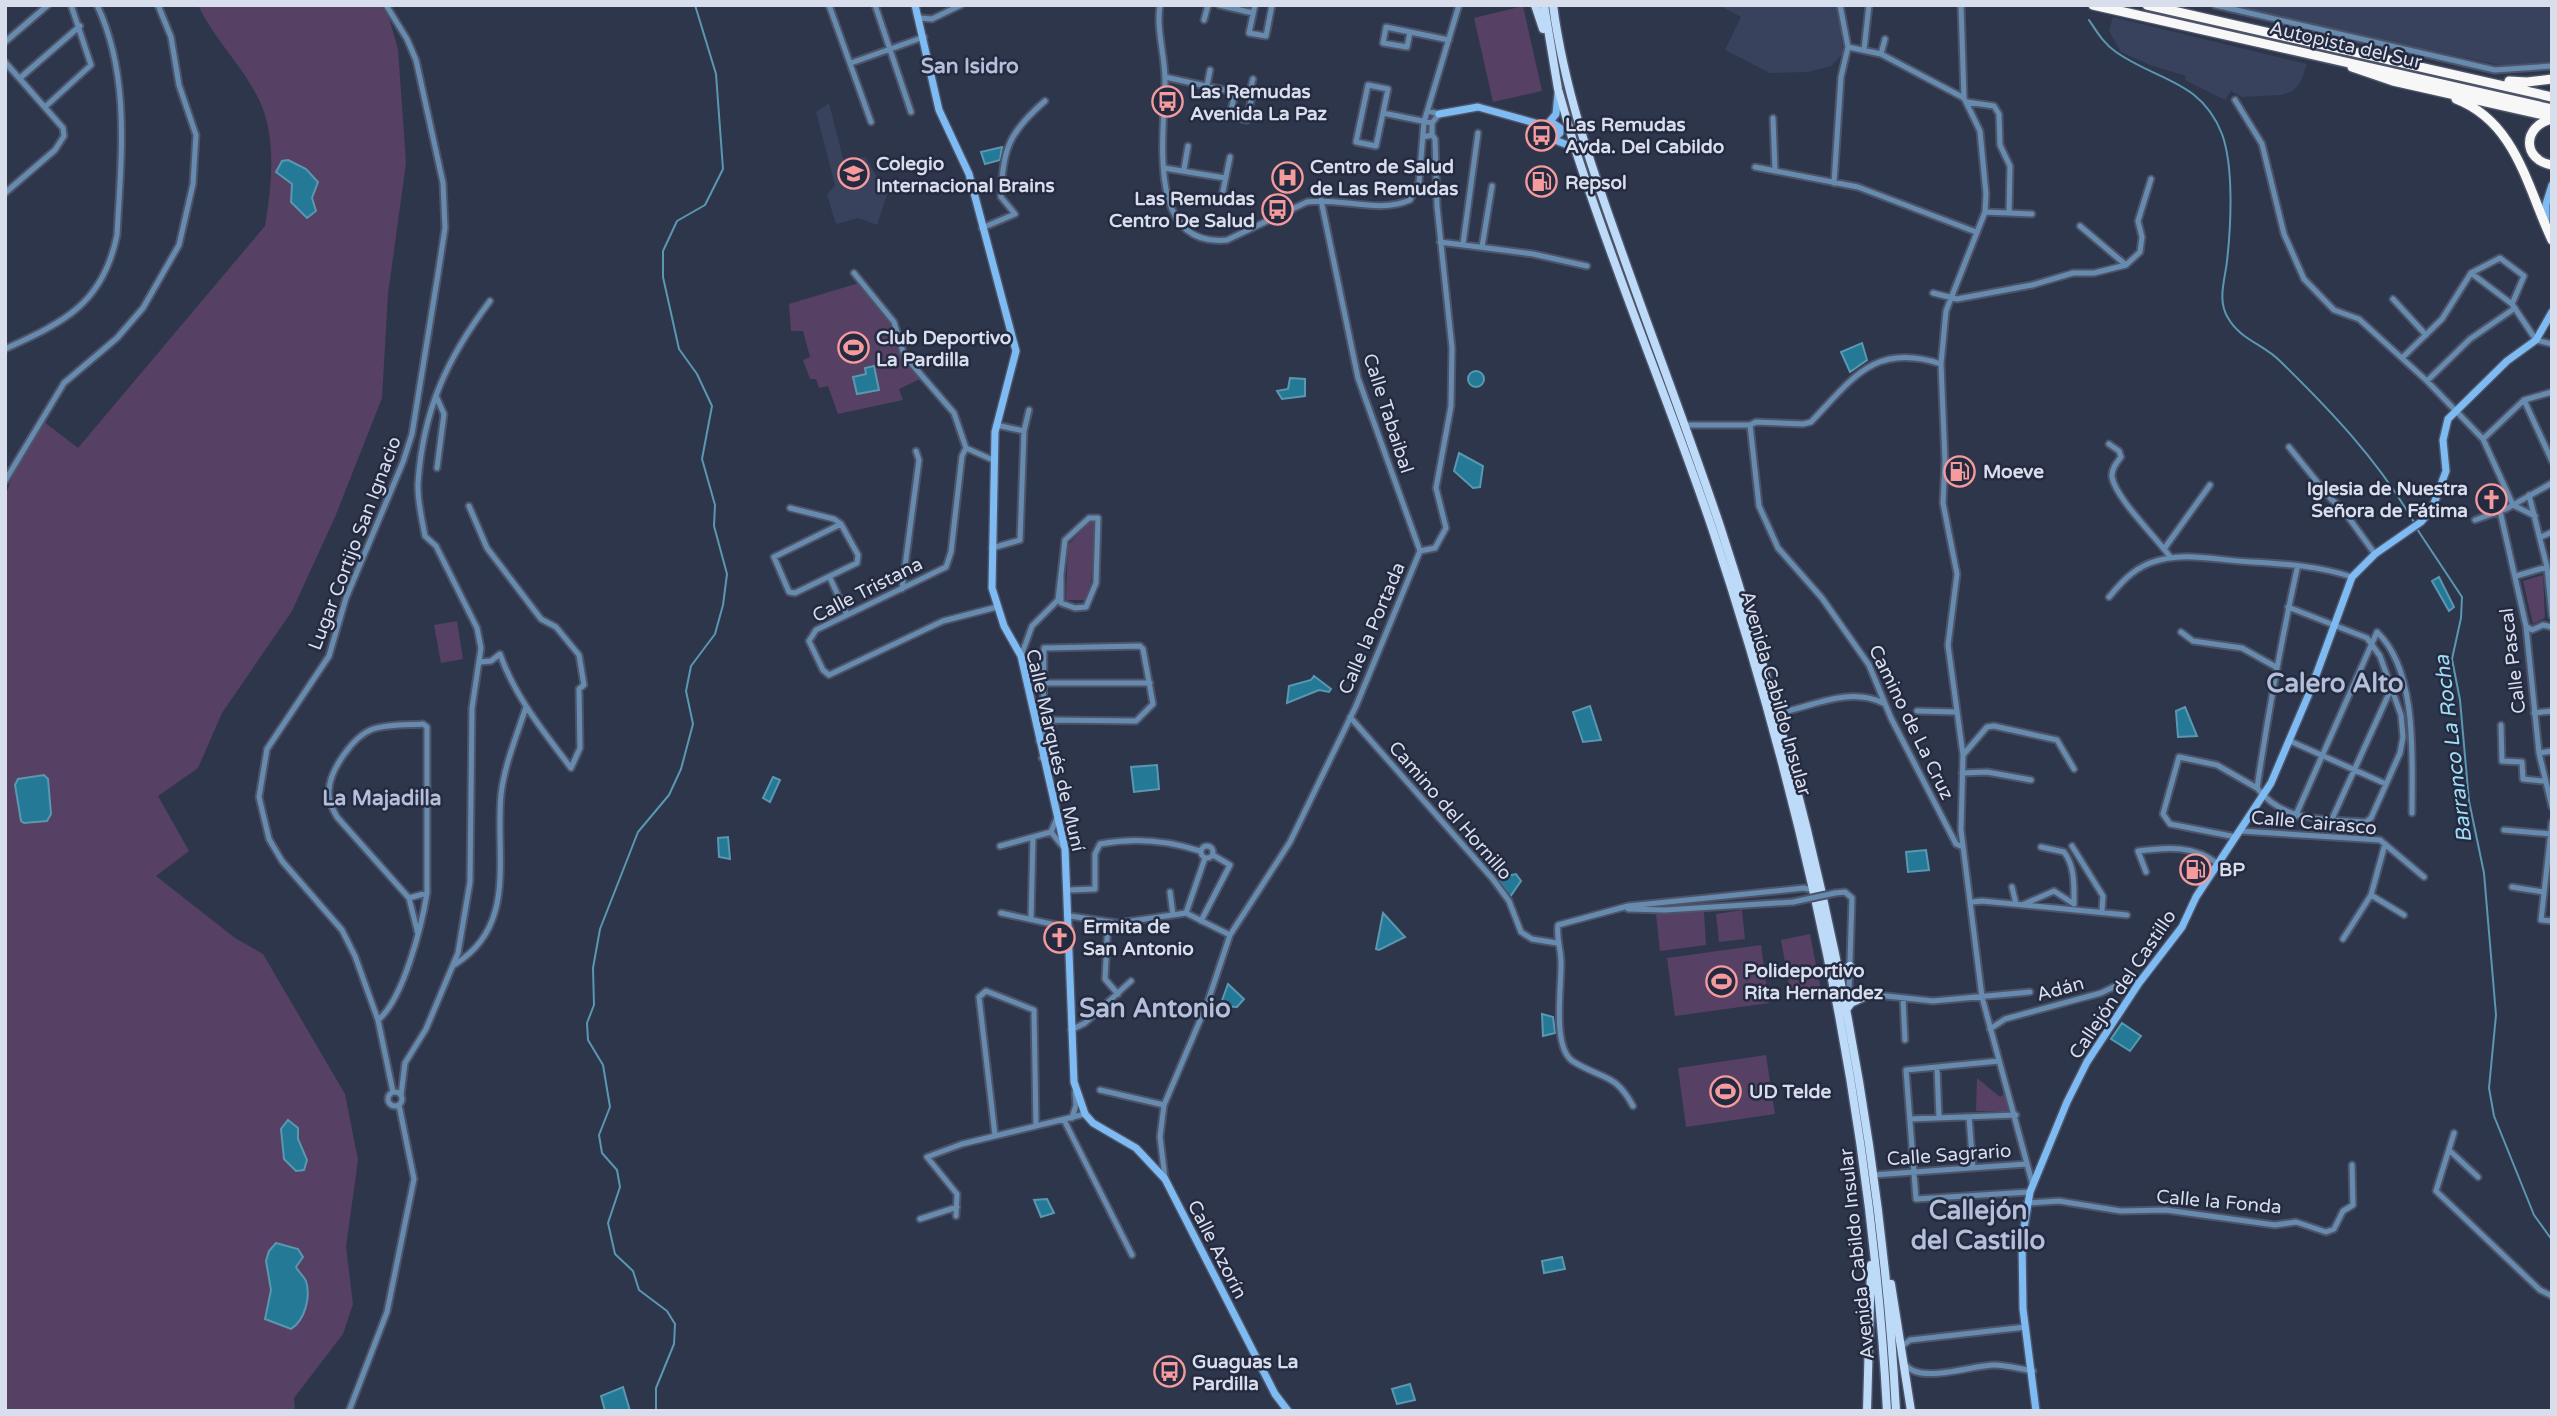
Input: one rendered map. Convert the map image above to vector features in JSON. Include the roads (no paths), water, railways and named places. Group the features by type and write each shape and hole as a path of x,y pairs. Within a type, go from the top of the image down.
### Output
{"highway":[{"name":"Autopista del Sur","path":"2092,5 2552,109"},
{"name":"Autopista del Sur","path":"2147,5 2552,97"},
{"path":"2342,61 2362,72 2552,118"},
{"path":"2425,67 2552,91"},
{"path":"2509,81 2552,79"},
{"path":"2421,87 2475,106 2502,131 2516,154 2552,240"},
{"path":"2552,118 2540,122 2531,130 2528,142 2530,154 2538,162 2552,165"}],"main road":[{"path":"1535,5 1548,39"},
{"name":"Avenida Cabildo Insular","path":"1544,5 1558,89 1575,148 1729,582 1770,718 1813,890 1849,1077 1872,1230 1887,1411"},
{"name":"Avenida Cabildo Insular","path":"1554,5 1569,93 1588,160 1718,522 1778,713 1836,967 1873,1175 1882,1237 1896,1411"},
{"path":"1836,967 1842,971 1850,966"},
{"path":"1845,1012 1849,992"},
{"path":"1845,1012 1851,1003 1866,996"},
{"path":"1867,1411 1872,1230"},
{"path":"1882,1237 1911,1411"}],"street":[{"path":"5,42 48,5"},
{"path":"45,107 91,65 71,5"},
{"path":"5,349 72,315 97,289 113,255 117,235 121,104 111,43 97,5"},
{"path":"5,481 64,383 117,338 144,308 179,245 192,184 196,135 180,85 171,37 158,5"},
{"name":"Lugar Cortijo San Ignacio","path":"386,5 407,39 416,60 443,183 445,228 412,434 403,462 346,598 329,656 276,731 267,749 259,787 269,839 282,861 342,930 355,956 378,1020 394,1092 389,1095 389,1102 399,1105"},
{"path":"829,5 871,122"},
{"path":"875,5 911,112"},
{"name":"Calle Marqués de Muní","path":"915,5 925,37 939,110 969,174 1016,351 996,425 993,460 992,588 997,607 1021,656 1038,741 1065,849 1069,890 1071,1030 1076,1105 1072,1118"},
{"path":"920,19 932,19 961,5"},
{"path":"1160,5 1159,28 1165,77 1164,168 1178,222 1188,233 1202,239 1227,240 1307,202 1321,200 1390,206 1410,200 1419,183 1424,122 1459,5"},
{"path":"1204,20 1208,5"},
{"path":"1219,5 1253,13"},
{"path":"1255,5 1249,33 1266,36 1272,5"},
{"path":"1834,183 1841,77 1849,47 1840,5"},
{"path":"1864,50 1869,5"},
{"path":"1961,5 1966,100 1980,131 1985,212 1950,298 1941,364 1944,522 1957,575 1948,645 1955,712 1963,755 1963,847 1982,997 2016,1115 2032,1189 1916,1199 1906,1070 1999,1061"},
{"path":"2215,5 2495,69 2552,66"},
{"path":"20,78 80,26"},
{"path":"1410,32 1407,47 1383,43 1386,27 1449,40"},
{"path":"851,63 925,37"},
{"path":"1881,54 1885,39"},
{"path":"1849,47 1881,54 1966,100 1994,106 1999,114 2000,145 2010,166 2009,213"},
{"path":"5,62 63,128 64,136 55,150 6,190"},
{"path":"1207,86 1210,69"},
{"path":"1165,77 1250,95"},
{"path":"1235,92 1230,116 1247,120 1253,79"},
{"path":"1368,85 1388,89 1383,113 1376,146 1356,142 1368,85"},
{"path":"1558,89 1556,114 1548,124 1546,136 1575,148"},
{"path":"2235,100 2262,144 2284,234 2304,279 2334,310 2359,319 2427,381 2483,439 2513,505 2535,516"},
{"path":"982,228 1015,214 1001,197 1006,146 1028,115 1045,101"},
{"path":"1428,111 1439,114 1478,107 1548,124 1557,123 1561,131 1554,139"},
{"path":"1383,113 1432,123"},
{"path":"1420,551 1435,548 1446,528 1436,488 1451,406 1452,348 1440,242 1435,139 1432,135 1432,123 1439,114"},
{"path":"1773,118 1775,170"},
{"path":"1463,244 1478,133"},
{"path":"1423,137 1432,135"},
{"path":"1184,169 1188,146"},
{"path":"1223,191 1230,157"},
{"path":"1755,167 1858,187 1921,208 1976,232"},
{"path":"1164,168 1184,169 1226,178"},
{"path":"1933,293 1950,298 2126,265 2140,252 2142,237 2138,221 2151,179"},
{"path":"2552,185 2546,204 2546,223 2552,240"},
{"path":"1482,247 1492,186"},
{"path":"2552,195 2552,223"},
{"name":"Calle Tabaibal","path":"1321,200 1358,378 1420,551"},
{"path":"1985,212 2032,214"},
{"path":"2080,226 2126,265"},
{"path":"1440,242 1533,254 1587,266"},
{"path":"2402,358 2442,319 2471,273 2500,258 2524,276 2514,306 2470,339 2427,381"},
{"path":"854,272 894,322 904,355 954,413 966,448 993,460"},
{"path":"2471,273 2514,306 2536,340 2552,344"},
{"path":"2392,299 2426,335"},
{"path":"349,1411 387,1312 414,1179 399,1105 405,1063 426,1028 454,965 468,904 472,708 480,662 477,628 436,546 425,536 418,485 429,408 459,343 490,301"},
{"path":"2109,597 2134,571 2171,558 2208,556 2251,562 2289,563 2297,569 2333,570 2352,577 2375,554 2411,531 2432,509 2443,482 2446,458 2444,440 2448,419 2507,361 2536,340 2552,312"},
{"path":"1683,425 1750,425 1756,422 1803,424 1811,422 1851,381 1878,360 1914,356 1941,364"},
{"path":"2483,439 2524,400 2552,392"},
{"path":"436,396 444,414 437,468"},
{"path":"2524,400 2552,461"},
{"path":"992,548 1020,540 1024,430 1030,410"},
{"path":"996,425 1024,430"},
{"name":"Camino de La Cruz","path":"1750,425 1759,506 1778,548 1822,598 1858,647 1869,665 1884,704 1956,844 1963,847"},
{"path":"2109,444 2119,451 2121,457 2112,471 2112,478 2133,512 2171,558"},
{"path":"2289,447 2331,499 2342,507 2375,554"},
{"name":"Calle Tristana","path":"966,448 962,456 951,552 946,567 847,615 810,636 809,641 823,670 829,675 943,621 997,607"},
{"path":"902,589 919,460 916,451"},
{"path":"2475,520 2513,505 2552,483"},
{"path":"2164,549 2210,485"},
{"path":"2526,626 2532,630 2543,625 2552,616 2547,567 2529,495"},
{"path":"469,506 486,548 541,620 556,627 579,655 584,685 579,689 580,748 571,768 526,707 500,654 491,661 480,662"},
{"path":"790,508 834,519 841,524 858,555 857,563 830,578 795,593 789,592 774,557 841,524"},
{"name":"Calle Pascal","path":"2500,511 2526,626 2543,781 2549,789 2552,807"},
{"path":"1021,656 1032,626 1056,603 1065,540 1089,518 1098,518 1096,583 1088,605 1054,610 1040,619"},
{"path":"2541,537 2551,533"},
{"name":"Calle la Portada","path":"1165,1179 1160,1137 1164,1105 1207,1004 1230,935 1281,858 1350,717 1420,551"},
{"path":"2516,576 2547,567"},
{"path":"2257,788 2276,667 2297,569"},
{"path":"1061,577 1061,603 1075,608"},
{"name":"Callejón del Castillo","path":"2036,1411 2026,1327 2022,1240 2027,1203 2032,1189 2087,1062 2139,983 2182,928 2196,897 2263,796 2290,741 2352,577"},
{"path":"830,578 847,615"},
{"path":"2239,834 2170,824 2163,814 2179,757 2217,765 2257,788 2263,796 2295,817 2366,822 2371,818 2386,784 2403,737 2401,715 2380,656 2371,642 2288,607"},
{"path":"2543,625 2552,628"},
{"path":"2181,632 2193,640 2242,648 2276,667"},
{"path":"2295,817 2377,632 2389,643 2400,664 2412,730 2412,813"},
{"path":"1038,741 1043,737 1044,648 1064,645 1140,646 1143,649 1153,704 1136,721 1044,720"},
{"path":"1043,683 1150,683"},
{"path":"2332,819 2392,689"},
{"path":"1778,713 1843,696 1871,697 1884,704"},
{"path":"454,965 480,945 497,909 502,843 501,796 526,707"},
{"path":"1917,711 1955,712"},
{"path":"2534,713 2552,711"},
{"name":"Camino del Hornillo","path":"1350,717 1492,878 1509,901 1521,932 1532,939 1557,943"},
{"path":"1042,758 1051,748 1052,720"},
{"path":"378,1020 386,1013 418,934 427,893 427,727 424,724 374,728 363,734 332,776 330,803 337,817 409,898 418,934"},
{"path":"2501,725 2502,761 2522,762 2523,779 2543,781"},
{"path":"1963,755 1987,727 1994,726 2057,740 2074,769"},
{"path":"2290,741 2386,784"},
{"path":"2539,753 2552,751"},
{"path":"1962,773 1987,772 2031,780"},
{"path":"1051,832 1057,818"},
{"path":"2552,822 2541,920 2552,921"},
{"path":"2504,830 2551,834"},
{"path":"1000,846 1051,832"},
{"path":"1051,832 1065,849"},
{"name":"Calle Cairasco","path":"2239,834 2380,840 2385,844"},
{"path":"1031,919 1032,837"},
{"path":"1069,890 1095,889 1095,853 1100,844 1130,839 1172,841 1200,851 1205,858"},
{"path":"2343,939 2371,895 2385,844 2424,877"},
{"path":"1200,851 1207,845 1211,846 1213,855 1230,865 1201,920"},
{"path":"2072,846 2103,897 2102,911"},
{"path":"2041,847 2064,852 2068,856 2074,876 2074,911"},
{"path":"2146,872 2138,851 2165,848 2205,854 2218,864"},
{"path":"1205,858 1213,855"},
{"path":"1186,913 1205,858"},
{"path":"2012,887 2019,905"},
{"path":"2512,887 2544,891"},
{"path":"1633,1106 1620,1084 1574,1062 1566,1055 1559,1014 1562,962 1557,943 1558,925 1614,910 1679,900 1804,888 1813,890"},
{"path":"2019,905 2054,891 2074,904"},
{"path":"1170,892 1173,915"},
{"path":"1614,910 1665,911 1793,902 1845,892 1852,898 1849,992 1866,996 1947,1001 2029,992"},
{"path":"409,898 427,893"},
{"path":"2371,895 2404,915"},
{"path":"1972,902 2127,915"},
{"path":"1001,913 1070,928"},
{"path":"1070,916 1118,923 1186,913 1230,935"},
{"path":"1108,922 1105,979 1118,994"},
{"path":"1071,1030 1085,1023 1131,981"},
{"name":"Adán","path":"1990,1029 2005,1018 2101,993 2126,981 2139,983"},
{"path":"995,1136 979,997 986,991 1034,1010 1036,1126"},
{"path":"1903,999 1905,1040"},
{"path":"1937,1068 1938,1118"},
{"name":"Calle Marqués de Muní","path":"1074,1082 1085,1114"},
{"path":"1100,1090 1164,1105"},
{"path":"394,1092 401,1095"},
{"path":"956,1216 957,1194 926,1157 995,1136 1085,1114"},
{"name":"Calle Azorín","path":"1085,1114 1093,1124 1136,1148 1165,1179 1275,1394 1288,1411"},
{"path":"1910,1119 2016,1115"},
{"path":"1969,1117 1973,1168"},
{"path":"1064,1120 1132,1255"},
{"path":"2454,1133 2436,1191 2540,1290 2552,1296"},
{"path":"2449,1150 2478,1177"},
{"name":"Calle Sagrario","path":"1873,1175 2026,1164"},
{"name":"Calle la Fonda","path":"2027,1203 2059,1201 2121,1211 2166,1210 2275,1225 2296,1222 2326,1231 2334,1228 2343,1211 2353,1205 2352,1165"},
{"path":"920,1219 957,1207"},
{"path":"1902,1346 1910,1340 2026,1327"},
{"path":"1904,1363 1916,1374 1992,1365 2033,1371"}],"waterway":[{"path":"656,1411 656,1388 674,1344 675,1324 667,1311 639,1290 633,1271 615,1254 608,1223 620,1187 617,1170 602,1153 599,1135 610,1107 603,1065 588,1040 587,1023 594,1005 593,968 600,929 638,832 669,795 681,769 693,724 686,691 691,666 715,634 723,605 727,574 714,526 715,505 702,459 712,406 697,374 679,349 663,277 663,251 677,221 705,205 723,169 716,74 695,5"},
{"name":"Barranco La Rocha","path":"2089,20 2112,49 2131,62 2190,92 2213,116 2226,147 2230,179 2230,231 2222,297 2228,318 2239,332 2280,361 2336,418 2386,479 2415,524"},
{"name":"Barranco La Rocha","path":"2417,529 2462,597 2461,618 2452,659 2460,700 2469,801 2484,873 2496,1015 2489,1088 2494,1116 2534,1215 2552,1240"}],"place":[{"name":"Las Remudas Avenida La Paz","path":"1167,102"},
{"name":"Las Remudas Avda. Del Cabildo","path":"1542,135"},
{"name":"Colegio Internacional Brains","path":"853,174"},
{"name":"Centro de Salud de Las Remudas","path":"1287,177"},
{"name":"Repsol","path":"1542,182"},
{"name":"Las Remudas Centro De Salud","path":"1278,209"},
{"name":"Club Deportivo La Pardilla","path":"853,348"},
{"name":"Moeve","path":"1960,471"},
{"name":"Iglesia de Nuestra Señora de Fátima","path":"2491,499"},
{"name":"BP","path":"2196,869"},
{"name":"Ermita de San Antonio","path":"1060,937"},
{"name":"Polideportivo Rita Hernandez","path":"1721,981"},
{"name":"UD Telde","path":"1726,1091"},
{"name":"Guaguas La Pardilla","path":"1169,1372"}],"district":[{"name":"San Isidro","path":"970,66"},
{"name":"Calero Alto","path":"2335,683"},
{"name":"La Majadilla","path":"382,798"},
{"name":"San Antonio","path":"1155,1008"},
{"name":"Callejón del Castillo","path":"1978,1225"}]}
